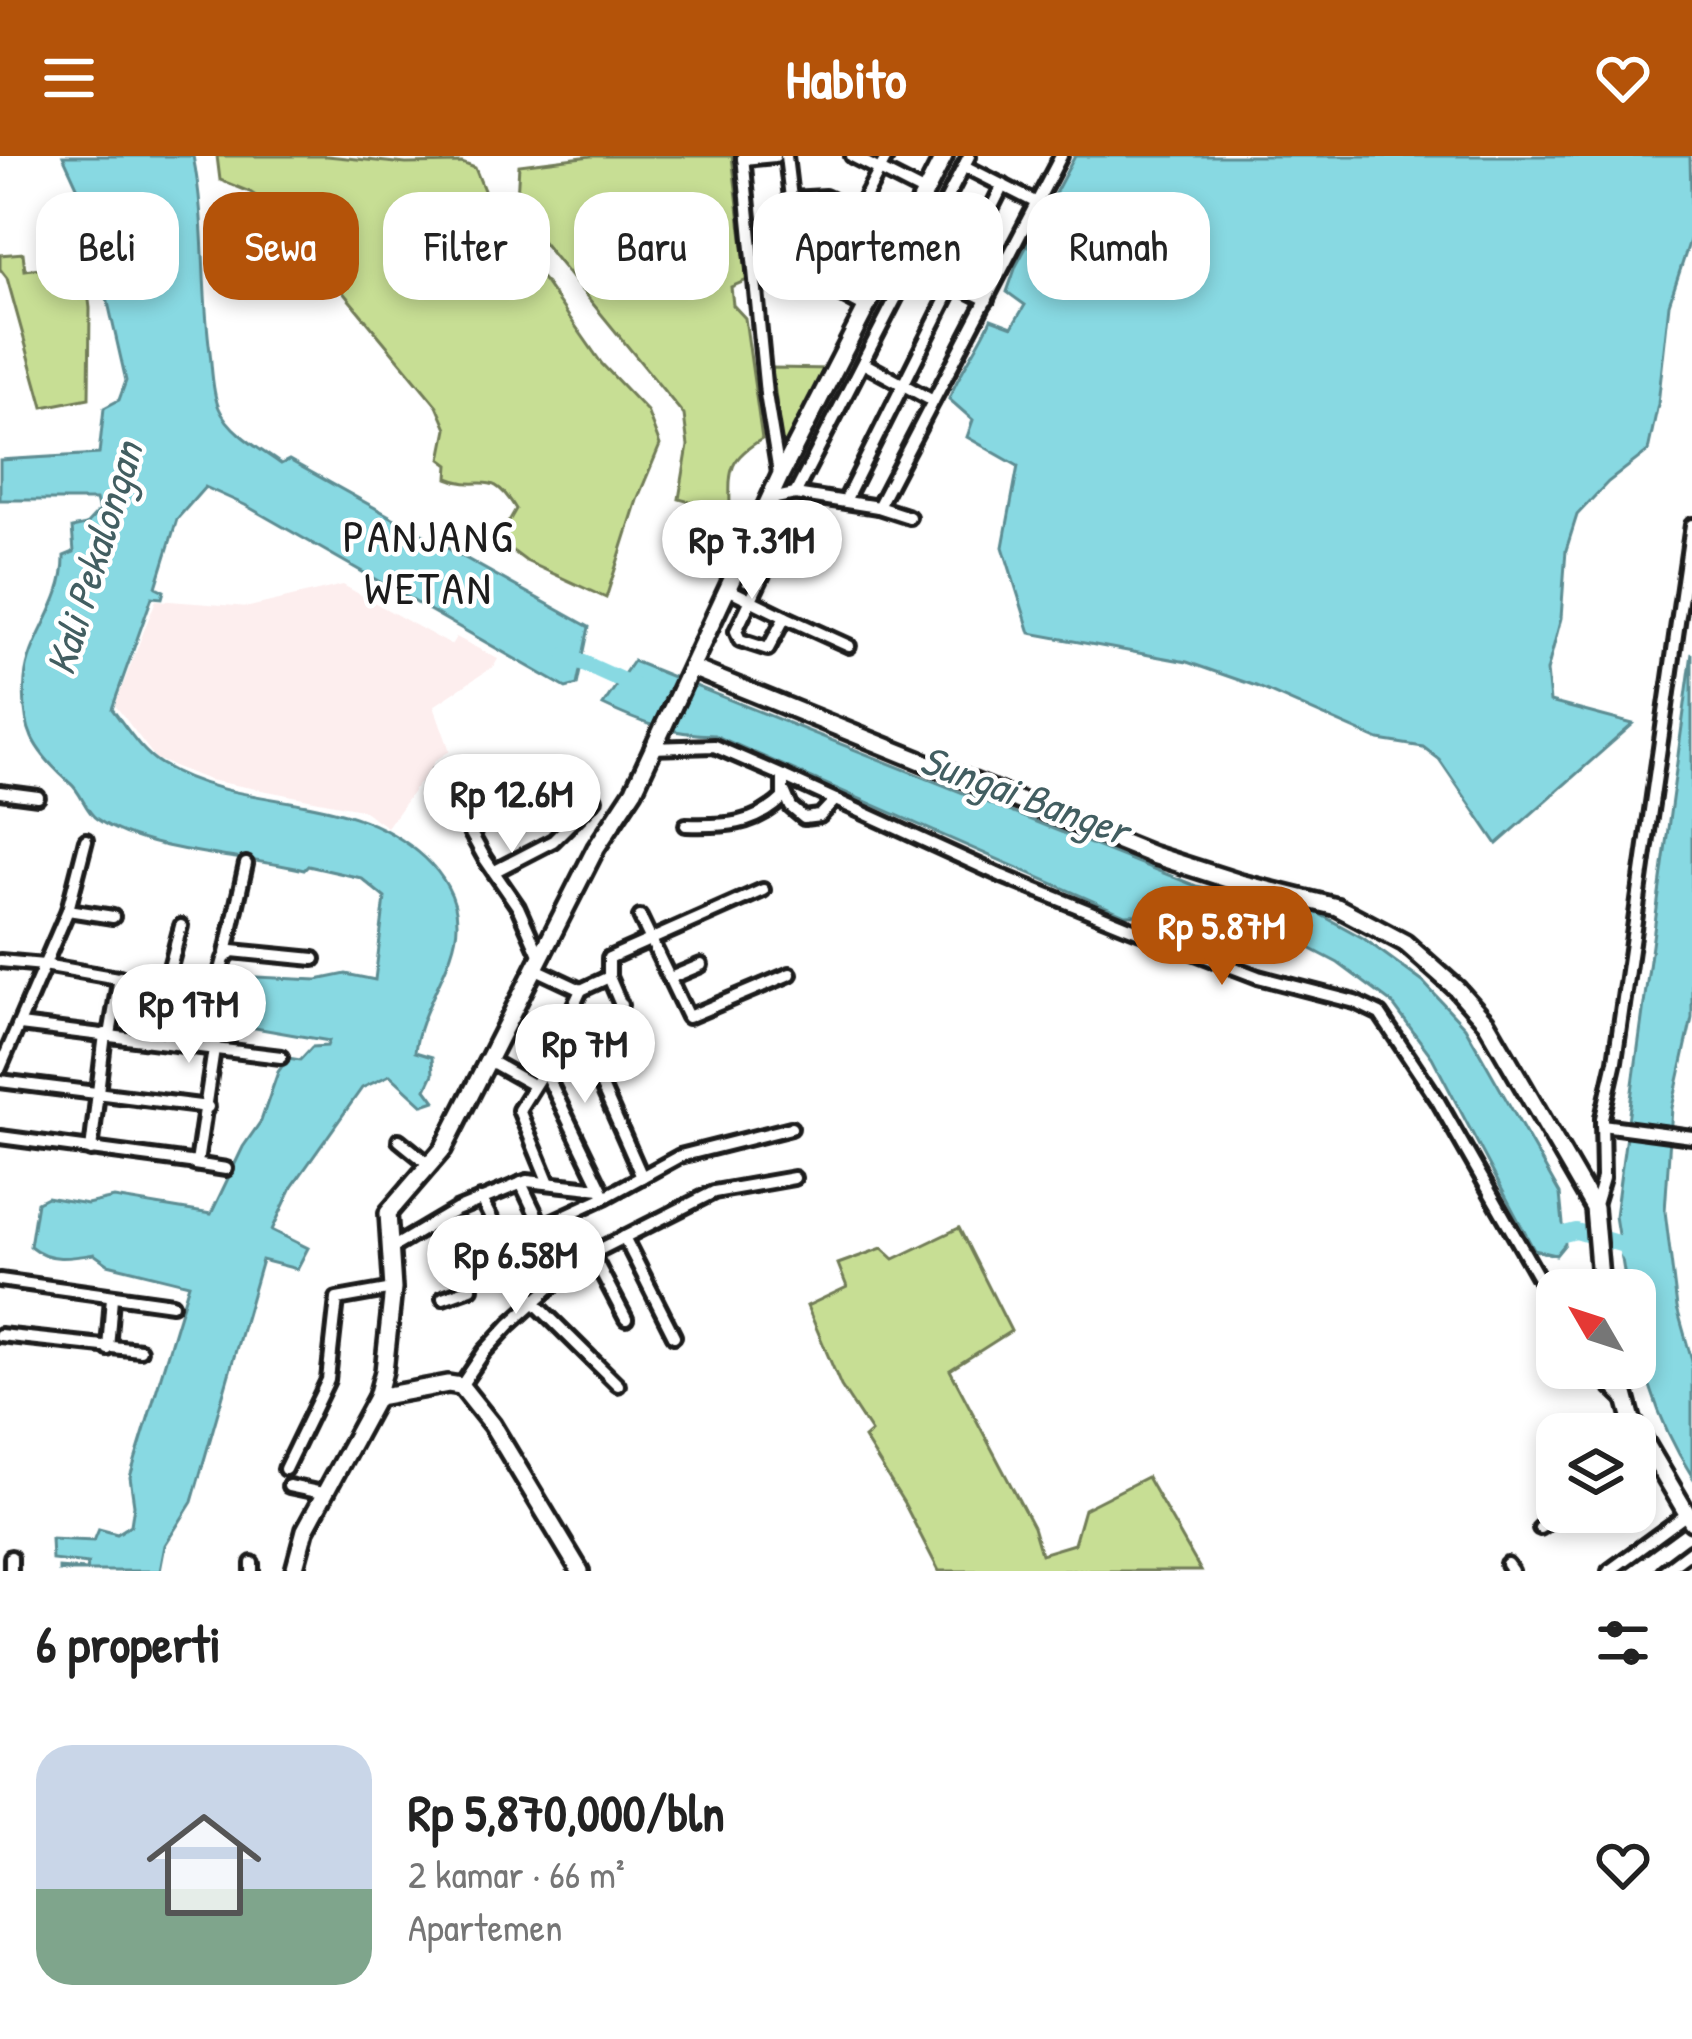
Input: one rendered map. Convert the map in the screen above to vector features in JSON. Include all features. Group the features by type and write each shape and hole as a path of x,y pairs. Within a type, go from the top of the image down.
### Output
{"street":[{"path":"775,156 743,158 766,394 780,476"},
{"path":"786,156 790,192"},
{"path":"852,156 921,192"},
{"path":"867,192 887,156"},
{"path":"926,192 944,156"},
{"path":"1040,156 1058,160 1042,192"},
{"path":"951,192 966,161 1027,198"},
{"path":"999,192 1003,185"},
{"path":"1003,269 1027,222"},
{"path":"852,300 866,308"},
{"path":"294,1571 300,1543 322,1493 377,1397 389,1342 393,1289 386,1221 390,1208 431,1166 490,1061 596,848 634,790 780,476 870,300"},
{"path":"795,494 896,300"},
{"path":"846,499 945,300"},
{"path":"878,507 987,300"},
{"path":"863,363 934,401"},
{"path":"771,500 795,494 846,499 910,517"},
{"path":"1601,1269 1596,1214 1603,1178 1603,1125 1692,526"},
{"path":"780,539 736,636 761,650 771,646 785,617"},
{"path":"730,590 849,646"},
{"path":"689,674 1153,855 1240,883 1322,902 1382,928 1430,964 1475,1007 1498,1039 1596,1214"},
{"path":"653,743 714,746 1002,877 1258,977 1355,1002 1380,1014 1438,1101 1536,1273"},
{"path":"439,775 518,908 538,964 580,990"},
{"path":"783,776 791,807 804,818 820,816 835,800"},
{"path":"0,792 38,797"},
{"path":"686,825 736,826 776,805 785,793"},
{"path":"495,872 553,841 595,799"},
{"path":"0,1067 68,910 86,840"},
{"path":"214,995 246,865"},
{"path":"621,1005 609,976 609,958 763,890"},
{"path":"68,910 113,917"},
{"path":"640,917 691,1018 790,974"},
{"path":"165,986 181,926"},
{"path":"225,957 234,950 314,959"},
{"path":"0,961 121,977 214,995 221,1002 208,1107 199,1161 194,1164"},
{"path":"670,978 701,965"},
{"path":"549,1183 519,1112 580,990 609,976"},
{"path":"92,1150 98,1092 121,977"},
{"path":"571,1016 642,1177"},
{"path":"20,1025 281,1058"},
{"path":"490,1061 533,1085"},
{"path":"544,1070 603,1193"},
{"path":"0,1082 208,1107"},
{"path":"1603,1125 1692,1137"},
{"path":"542,1226 693,1151 791,1128"},
{"path":"0,1137 226,1169"},
{"path":"399,1139 431,1166"},
{"path":"461,1386 484,1352 564,1273 592,1254 714,1192 794,1178"},
{"path":"390,1249 521,1183 603,1193"},
{"path":"521,1183 564,1273"},
{"path":"482,1199 534,1302 618,1385"},
{"path":"443,1298 471,1288 468,1252 499,1235"},
{"path":"624,1237 674,1336"},
{"path":"592,1254 626,1318"},
{"path":"0,1280 172,1304"},
{"path":"285,1468 328,1380 337,1299 393,1289"},
{"path":"108,1349 112,1297"},
{"path":"0,1335 140,1350"},
{"path":"377,1397 448,1384 461,1386 492,1425 580,1571"},
{"path":"1614,1389 1627,1402"},
{"path":"1624,1389 1632,1413"},
{"path":"1609,1571 1689,1518 1656,1462"},
{"path":"289,1486 322,1493"},
{"path":"1664,1571 1692,1550"}],"shaded area":[{"path":"343,585 451,645 456,637 498,659 434,706 450,751 436,760 387,827 361,809 209,780 156,759 115,705 156,600 249,607"}],"green space":[{"path":"217,156 327,156 406,164 462,163 475,168 485,192 383,192 383,300 550,300 550,290 602,364 647,411 660,445 606,598 526,561 498,540 516,509 499,488 448,478 449,465 441,459 447,429 437,406 349,300 359,300 359,192 250,192 220,180"},
{"path":"591,156 732,156 747,280 731,287 733,305 745,318 762,439 741,454 732,469 730,513 679,499 688,446 684,415 590,300 729,300 729,192 574,192 574,281 550,251 550,192 517,192 519,165"},
{"path":"23,253 25,270 36,269 36,300 89,300 89,398 43,407 7,278 0,269 0,255"},
{"path":"772,368 832,369 785,461 783,454"},
{"path":"959,1228 1011,1331 950,1370 1033,1527 1041,1554 1074,1544 1084,1509 1147,1477 1201,1571 939,1571 864,1438 871,1432 841,1386 807,1306 847,1287 838,1264 882,1248 894,1259"}],"water":[{"name":"Kali Pekalongan","path":"63,156 193,156 200,204 203,300 214,388 224,417 281,464 289,460 589,627 577,685 566,688 245,505 205,487 177,519 156,587 164,591 162,598 152,597 112,709 154,759 194,780 329,810 394,835 443,879 457,922 451,953 423,1019 415,1052 432,1057 433,1074 426,1089 435,1101 423,1105 390,1075 362,1088 292,1187 272,1230 308,1248 297,1269 262,1260 192,1502 165,1545 160,1571 59,1571 86,1570 88,1564 52,1560 51,1539 94,1541 99,1529 117,1534 131,1525 130,1477 189,1284 108,1264 94,1254 60,1258 37,1251 30,1246 37,1202 47,1197 87,1204 114,1198 211,1214 261,1121 278,1072 288,1058 300,1060 312,1047 327,1046 329,1041 232,1024 235,976 317,980 346,974 375,980 385,898 361,878 169,847 118,831 93,816 32,738 25,712 28,663 59,589 64,556 74,552 72,528 86,525 99,511 96,500 0,500 0,460 99,454 104,408 119,400 126,381 107,300 179,300 179,192 80,192"},
{"path":"1075,156 1690,156 1692,234 1669,304 1648,451 1608,482 1577,515 1566,550 1561,618 1547,671 1550,702 1633,724 1497,844 1439,759 1423,747 1379,740 1256,686 1187,662 1030,633 1003,547 1018,466 967,437 973,420 949,399 991,319 1012,327 1025,305 1007,292 1027,245 1027,300 1210,300 1210,192 1056,192"},
{"path":"1692,653 1692,1018 1672,1108 1665,1211 1677,1308 1692,1361 1692,1476 1651,1389 1656,1389 1656,1269 1624,1269 1615,1216"},
{"path":"633,661 1196,886 1303,905 1363,938 1423,982 1465,1027 1560,1194 1565,1244 1556,1255 1534,1250 1432,1057 1392,1003 1338,963 1271,928 1188,914 1125,915 714,735 657,727 603,705"}],"waterway":[{"name":"Sungai Banger","path":"566,655 641,689"},
{"name":"Sungai Banger","path":"1550,1223 1560,1235 1576,1231 1624,1245 1633,1261"}],"district":[{"name":"PANJANG WETAN","path":"429,561"}]}
